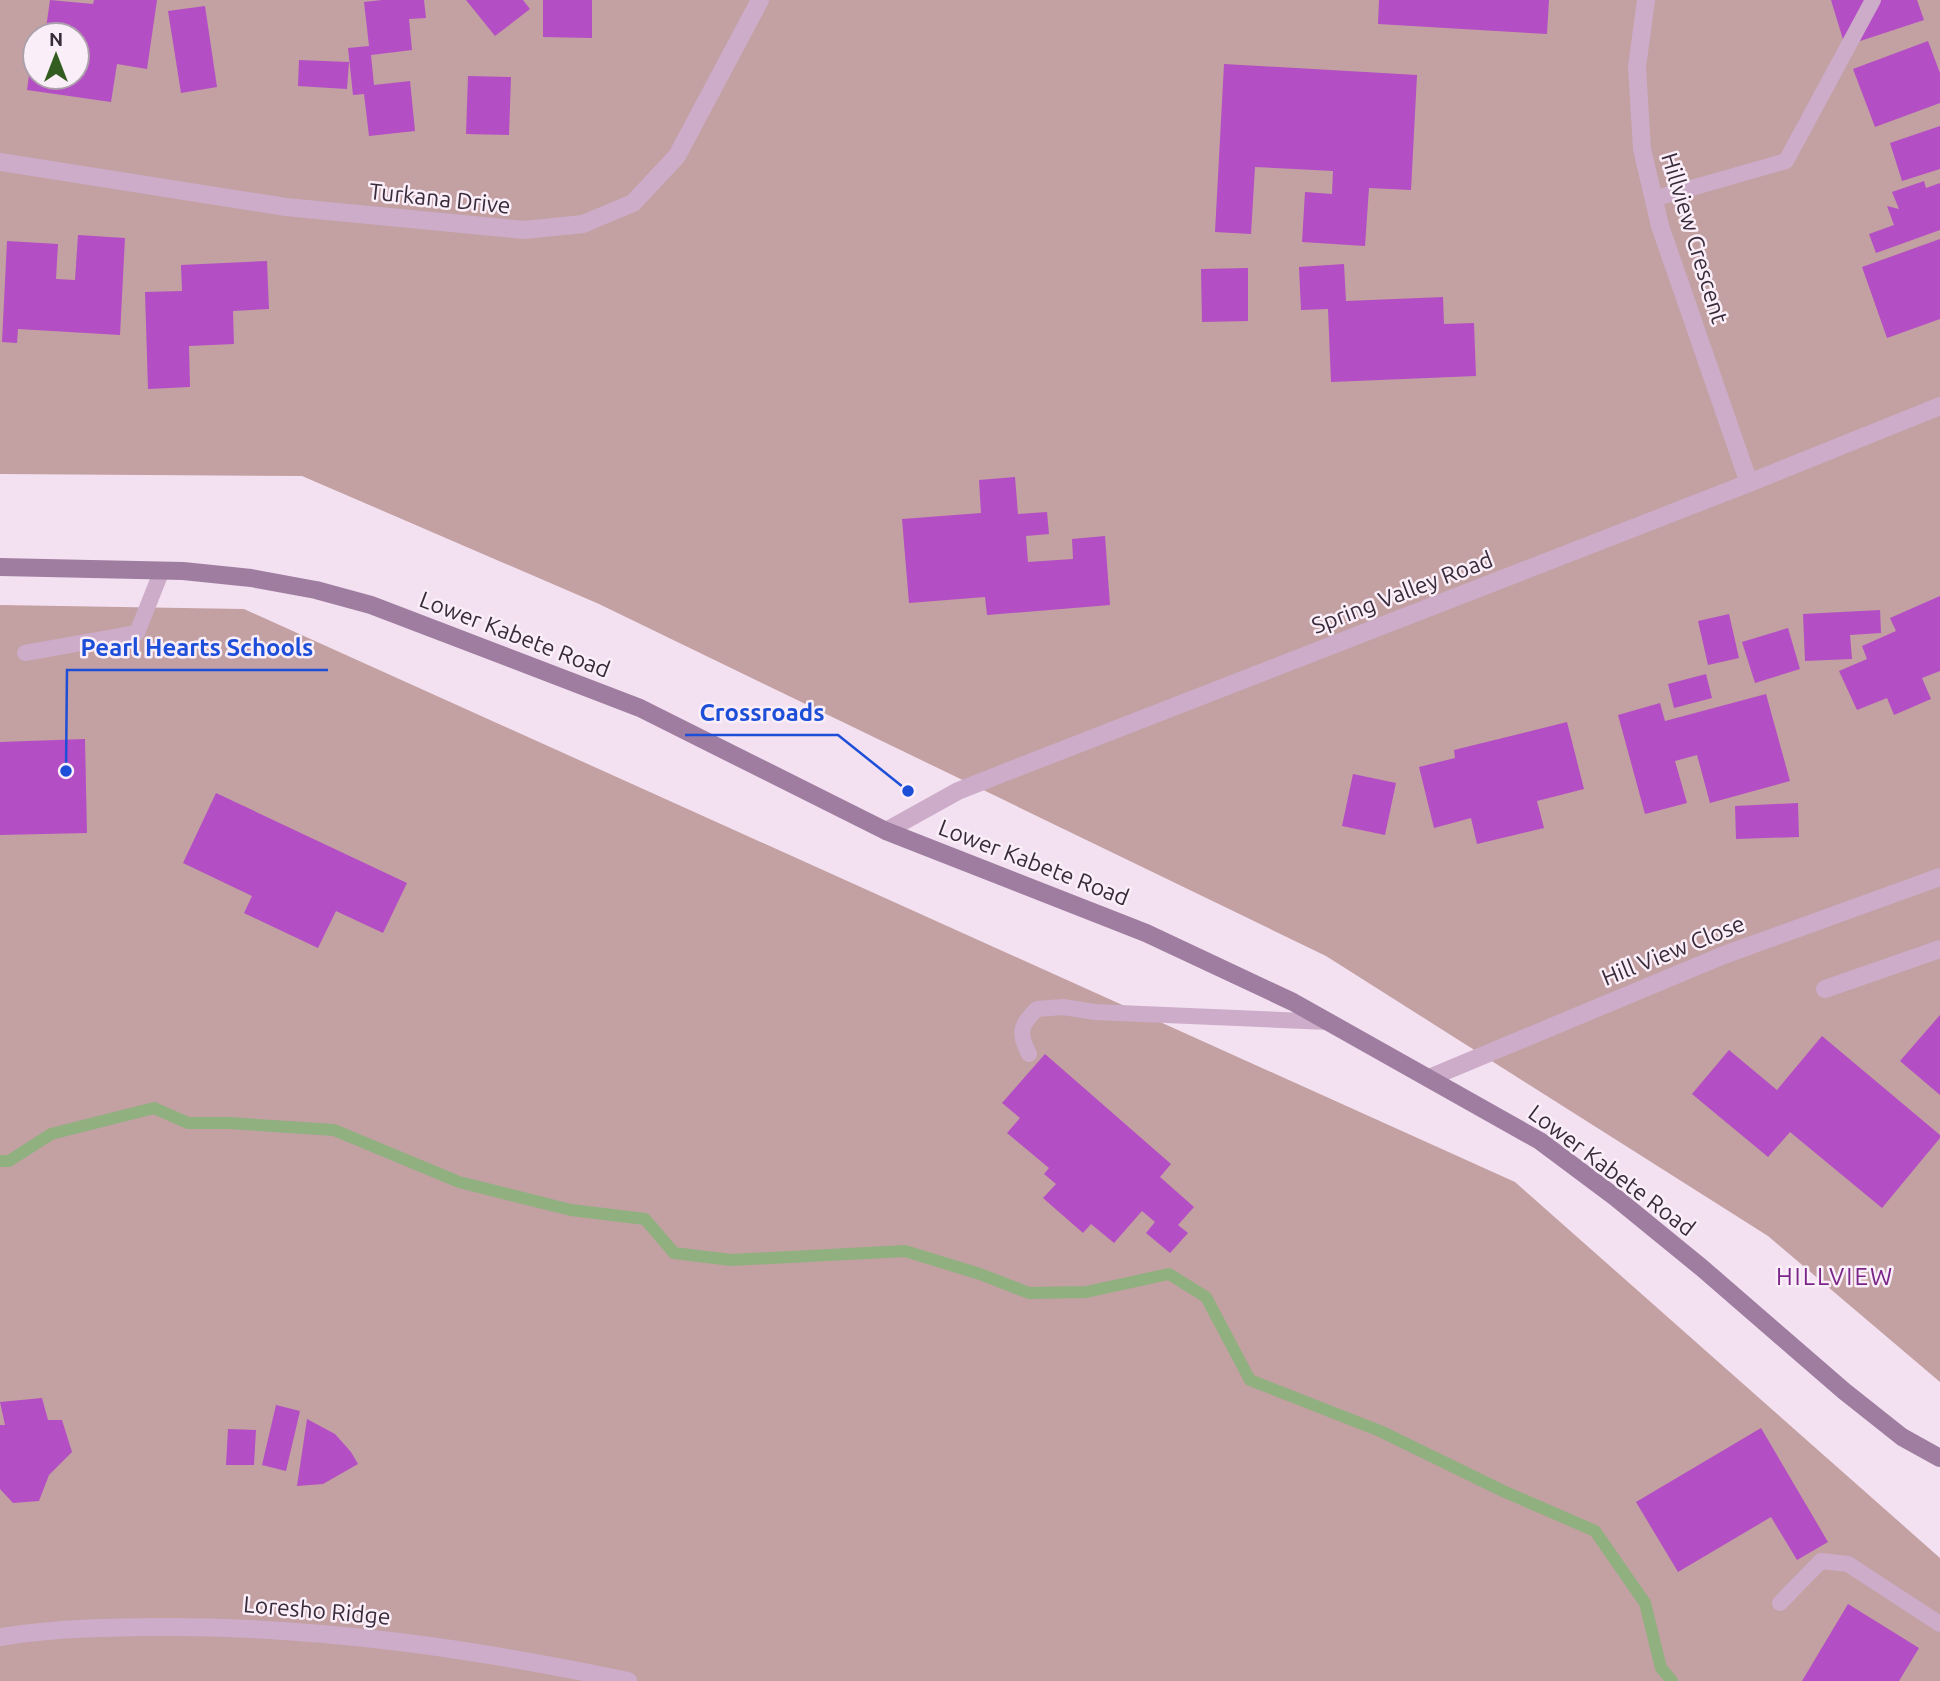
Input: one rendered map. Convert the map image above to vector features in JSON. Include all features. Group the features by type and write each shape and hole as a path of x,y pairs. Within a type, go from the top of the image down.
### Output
{"main road":[{"name":"Lower Kabete Road","path":"0,567 162,570 251,578 316,590 371,606 640,708 886,831 1146,933 1260,985 1540,1140 1702,1268 1902,1437 1940,1458"}],"street":[{"name":"Turkana Drive","path":"0,162 313,210 524,230 583,224 633,203 677,156 760,0"},
{"name":"Hillview Crescent","path":"1646,0 1637,67 1642,149 1661,226 1749,483"},
{"name":"Spring Valley Road","path":"886,831 958,792 990,779 1940,406"},
{"name":"Hill View Close","path":"1429,1078 1724,955 1940,877"},
{"path":"1825,989 1940,949"},
{"name":"Loresho Ridge","path":"0,1637 100,1627 250,1627 348,1635 516,1658 628,1681"}],"lane":[{"path":"1653,199 1786,161 1873,0"},
{"path":"24,653 137,633 162,570"},
{"path":"1029,1054 1022,1040 1024,1021 1037,1009 1063,1007 1094,1012 1328,1022"},
{"path":"1780,1603 1821,1561 1848,1564 1940,1624"}],"shaded area":[{"path":"0,0 1940,0 1940,1382 1768,1236 1326,956 599,604 302,476 0,474"},
{"path":"0,605 244,609 1515,1182 1940,1558 1940,1681 0,1681"}],"building":[{"path":"50,0 93,4 94,0 157,0 147,69 117,64 111,102 34,91 91,91 91,21 47,21"},
{"path":"424,0 426,18 409,19 412,50 371,55 374,85 410,81 415,131 369,136 364,94 353,95 348,48 369,46 364,2"},
{"path":"466,0 523,0 530,9 495,36"},
{"path":"543,0 592,0 592,38 543,37"},
{"path":"1379,0 1549,0 1547,34 1378,24"},
{"path":"1831,0 1917,0 1924,20 1845,46"},
{"path":"205,6 217,87 181,93 168,11"},
{"path":"1928,41 1940,73 1940,103 1875,127 1853,69"},
{"path":"299,60 349,62 347,89 298,86"},
{"path":"1224,64 1417,75 1411,190 1369,188 1365,246 1302,242 1305,192 1332,194 1333,171 1255,167 1251,234 1215,232"},
{"path":"468,76 511,77 509,135 466,134"},
{"path":"1940,126 1940,169 1902,181 1890,143"},
{"path":"1924,181 1926,188 1940,183 1940,230 1876,253 1869,234 1894,225 1887,206 1899,209 1892,192"},
{"path":"78,235 125,238 120,335 18,329 17,343 2,342 7,241 58,244 56,279 75,280"},
{"path":"1940,239 1940,319 1887,338 1862,267"},
{"path":"267,261 269,309 233,311 234,344 189,346 190,387 148,389 145,292 182,291 181,265"},
{"path":"1344,264 1346,301 1443,297 1444,324 1474,323 1476,376 1331,382 1328,309 1301,310 1299,267"},
{"path":"1248,268 1248,321 1202,322 1201,269"},
{"path":"1015,477 1018,514 1047,512 1049,534 1026,536 1028,562 1073,559 1072,539 1105,536 1110,605 987,615 985,597 909,603 902,519 981,513 979,480"},
{"path":"1940,596 1940,671 1922,678 1931,699 1894,715 1887,698 1857,710 1839,671 1867,659 1862,646 1896,631 1890,618"},
{"path":"1880,610 1881,633 1850,635 1852,659 1805,661 1803,614"},
{"path":"1729,614 1739,658 1708,665 1698,621"},
{"path":"1788,628 1800,669 1755,683 1742,642"},
{"path":"1706,674 1712,698 1674,708 1668,684"},
{"path":"1766,694 1790,781 1710,803 1697,755 1675,761 1687,803 1645,814 1618,715 1660,703 1665,721"},
{"path":"1567,722 1584,789 1537,801 1544,828 1477,844 1471,818 1434,828 1419,767 1455,758 1454,750"},
{"path":"85,739 87,833 0,835 0,742"},
{"path":"1353,774 1396,783 1385,835 1342,826"},
{"path":"216,793 407,883 383,933 336,911 318,948 244,913 252,896 183,863"},
{"path":"1798,803 1799,837 1736,839 1735,806"},
{"path":"1940,1015 1940,1095 1900,1061"},
{"path":"1822,1036 1940,1135 1882,1208 1790,1132 1768,1157 1692,1094 1729,1050 1777,1090"},
{"path":"1045,1054 1171,1164 1160,1177 1194,1207 1178,1225 1188,1233 1170,1253 1146,1233 1155,1222 1142,1211 1114,1243 1091,1224 1083,1233 1043,1198 1056,1184 1044,1174 1049,1168 1007,1133 1020,1118 1002,1103"},
{"path":"42,1398 48,1420 62,1420 72,1452 49,1475 39,1501 13,1503 0,1489 0,1425 5,1425 0,1402"},
{"path":"276,1405 300,1411 286,1471 262,1465"},
{"path":"307,1419 335,1434 358,1464 323,1484 297,1486"},
{"path":"1761,1428 1828,1542 1797,1560 1771,1517 1678,1572 1636,1502"},
{"path":"228,1429 256,1430 254,1465 226,1465"},
{"path":"1848,1604 1919,1648 1899,1681 1802,1681"}],"waterway":[{"path":"0,1161 9,1161 51,1134 154,1108 188,1123 334,1130 459,1182 571,1210 645,1219 674,1253 731,1260 905,1251 980,1274 1029,1293 1086,1292 1169,1274 1206,1297 1250,1380 1380,1431 1503,1491 1595,1531 1645,1603 1661,1668 1672,1681"}],"place":[{"name":"Pearl Hearts Schools","path":"66,771"},
{"name":"Crossroads","path":"908,791"}],"district":[{"name":"HILLVIEW","path":"1835,1276"}]}
